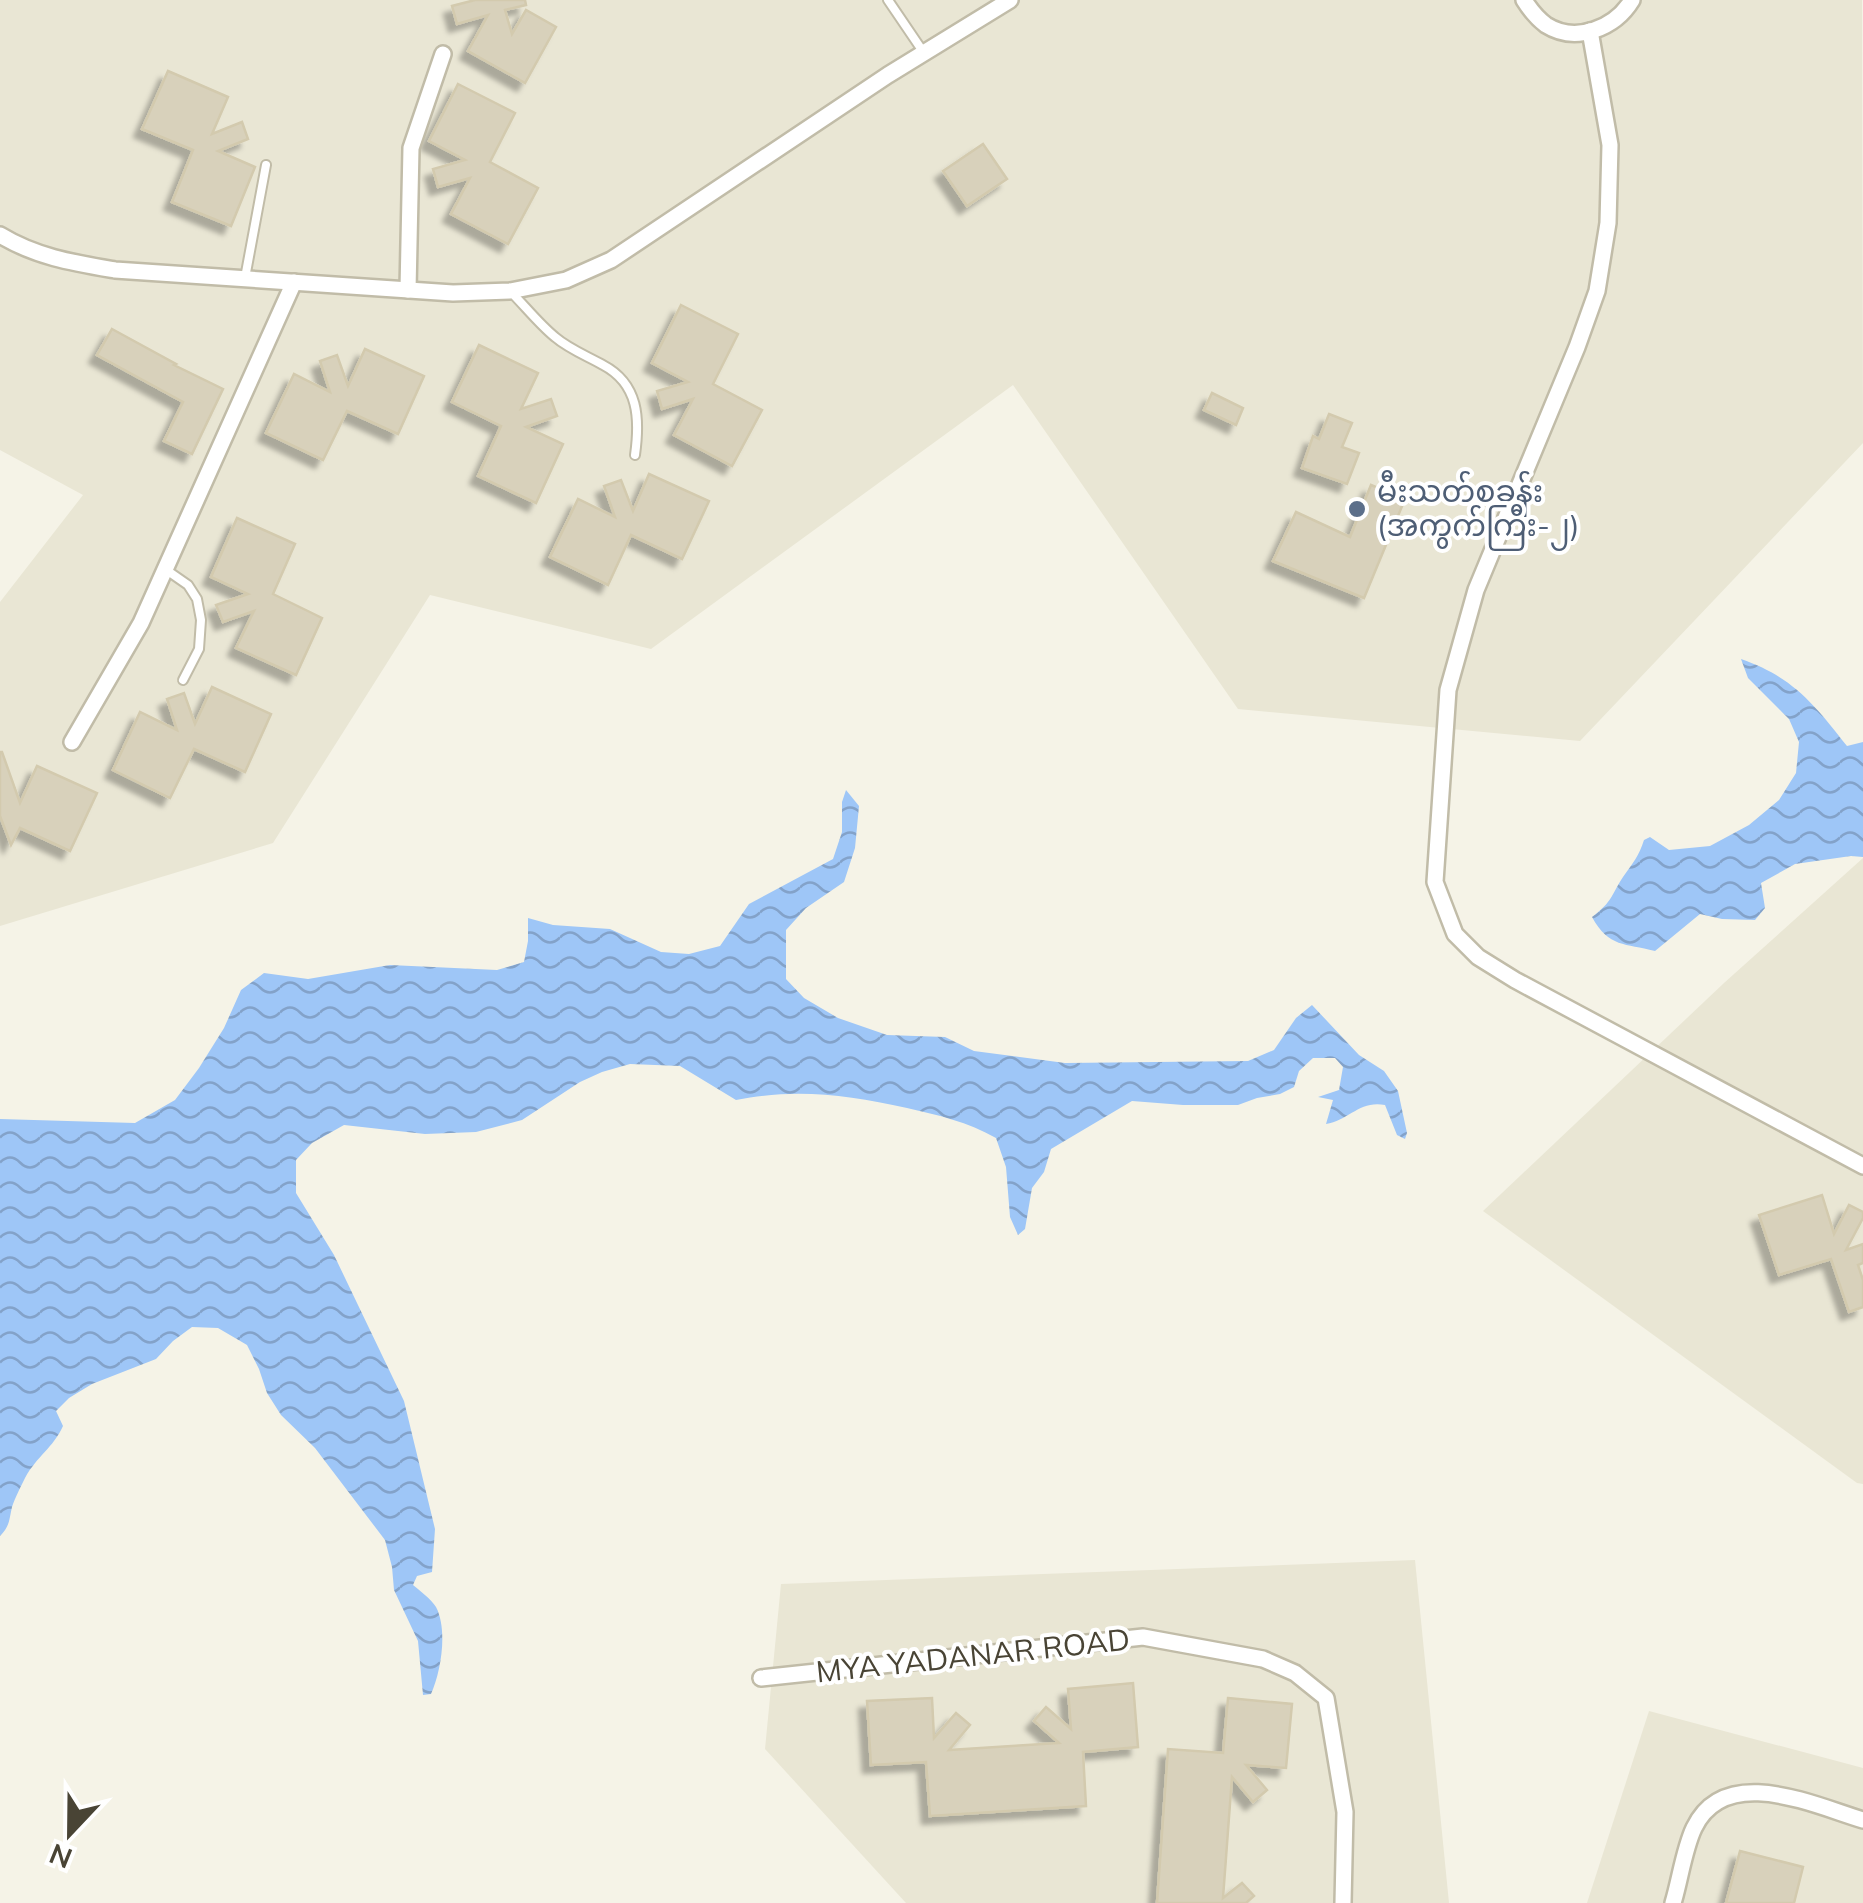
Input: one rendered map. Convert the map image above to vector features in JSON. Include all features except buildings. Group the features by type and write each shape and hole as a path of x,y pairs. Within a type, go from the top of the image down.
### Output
{"street":[{"path":"0,235 18,246 62,261 114,270 453,293 510,291 566,280 611,260 1010,0"},
{"path":"1524,0 1546,24 1568,32 1597,30 1613,22 1632,0"},
{"path":"1590,31 1610,145 1608,223 1597,291 1476,590 1448,690 1435,882 1455,934 1478,957 1863,1166"},
{"path":"408,290 411,148 443,54"},
{"path":"72,742 141,623 294,282"},
{"name":"MYA YADANAR ROAD","path":"761,1678 1143,1638 1262,1659 1295,1672 1326,1698 1345,1812 1342,1903"},
{"path":"1673,1903 1693,1829 1707,1808 1724,1796 1751,1791 1863,1820"}],"lane":[{"path":"888,0 924,53"},
{"path":"245,278 266,165"},
{"path":"510,291 555,338 608,366 626,382 636,403 639,430 635,454"},
{"path":"165,570 188,585 201,620 199,649 183,680"}],"shaded area":[{"path":"0,0 1862,0 1863,443 1580,741 1238,709 1013,385 651,649 430,595 273,843 0,926 0,602 83,495 0,450"},
{"path":"1863,858 1863,1484 1483,1211 1724,983"},
{"path":"1415,1560 1449,1903 906,1903 765,1749 781,1584"},
{"path":"1649,1711 1863,1768 1863,1903 1587,1903"}],"water":[{"path":"1741,659 1789,683 1847,746 1863,742 1863,857 1795,864 1761,883 1765,908 1755,920 1700,914 1655,951 1619,943 1605,934 1592,917 1604,907 1644,840 1650,837 1669,850 1710,846 1749,825 1779,800 1796,773 1799,742 1789,719 1748,678"},
{"path":"846,790 859,806 855,848 844,882 806,908 786,930 786,979 804,998 838,1018 887,1035 945,1037 974,1051 1065,1063 1248,1061 1274,1050 1296,1018 1312,1005 1359,1055 1384,1071 1398,1091 1405,1139 1397,1135 1385,1105 1368,1105 1326,1124 1333,1100 1318,1097 1339,1090 1343,1067 1335,1058 1313,1058 1299,1071 1294,1087 1238,1105 1132,1101 1051,1149 1044,1172 1032,1188 1025,1229 1018,1235 1010,1217 1006,1167 996,1138 985,1132 930,1113 843,1097 780,1094 736,1100 680,1066 630,1064 602,1072 522,1120 476,1132 425,1134 344,1125 312,1143 296,1160 296,1193 334,1255 404,1401 435,1529 432,1572 417,1576 413,1585 436,1607 442,1627 440,1663 431,1694 423,1695 418,1641 394,1590 385,1540 315,1448 281,1415 247,1345 218,1328 192,1327 156,1359 92,1384 69,1398 56,1411 63,1426 25,1478 0,1536 0,1119 135,1123 175,1100 224,1028 241,990 264,973 308,979 390,965 497,970 524,962 528,918 553,925 610,929 661,952 689,954 720,946 749,904 833,859 842,832"}],"place":[{"name":"မီးသတ်စခန်း (အကွက်ကြီး-၂)","path":"1357,509"}]}
